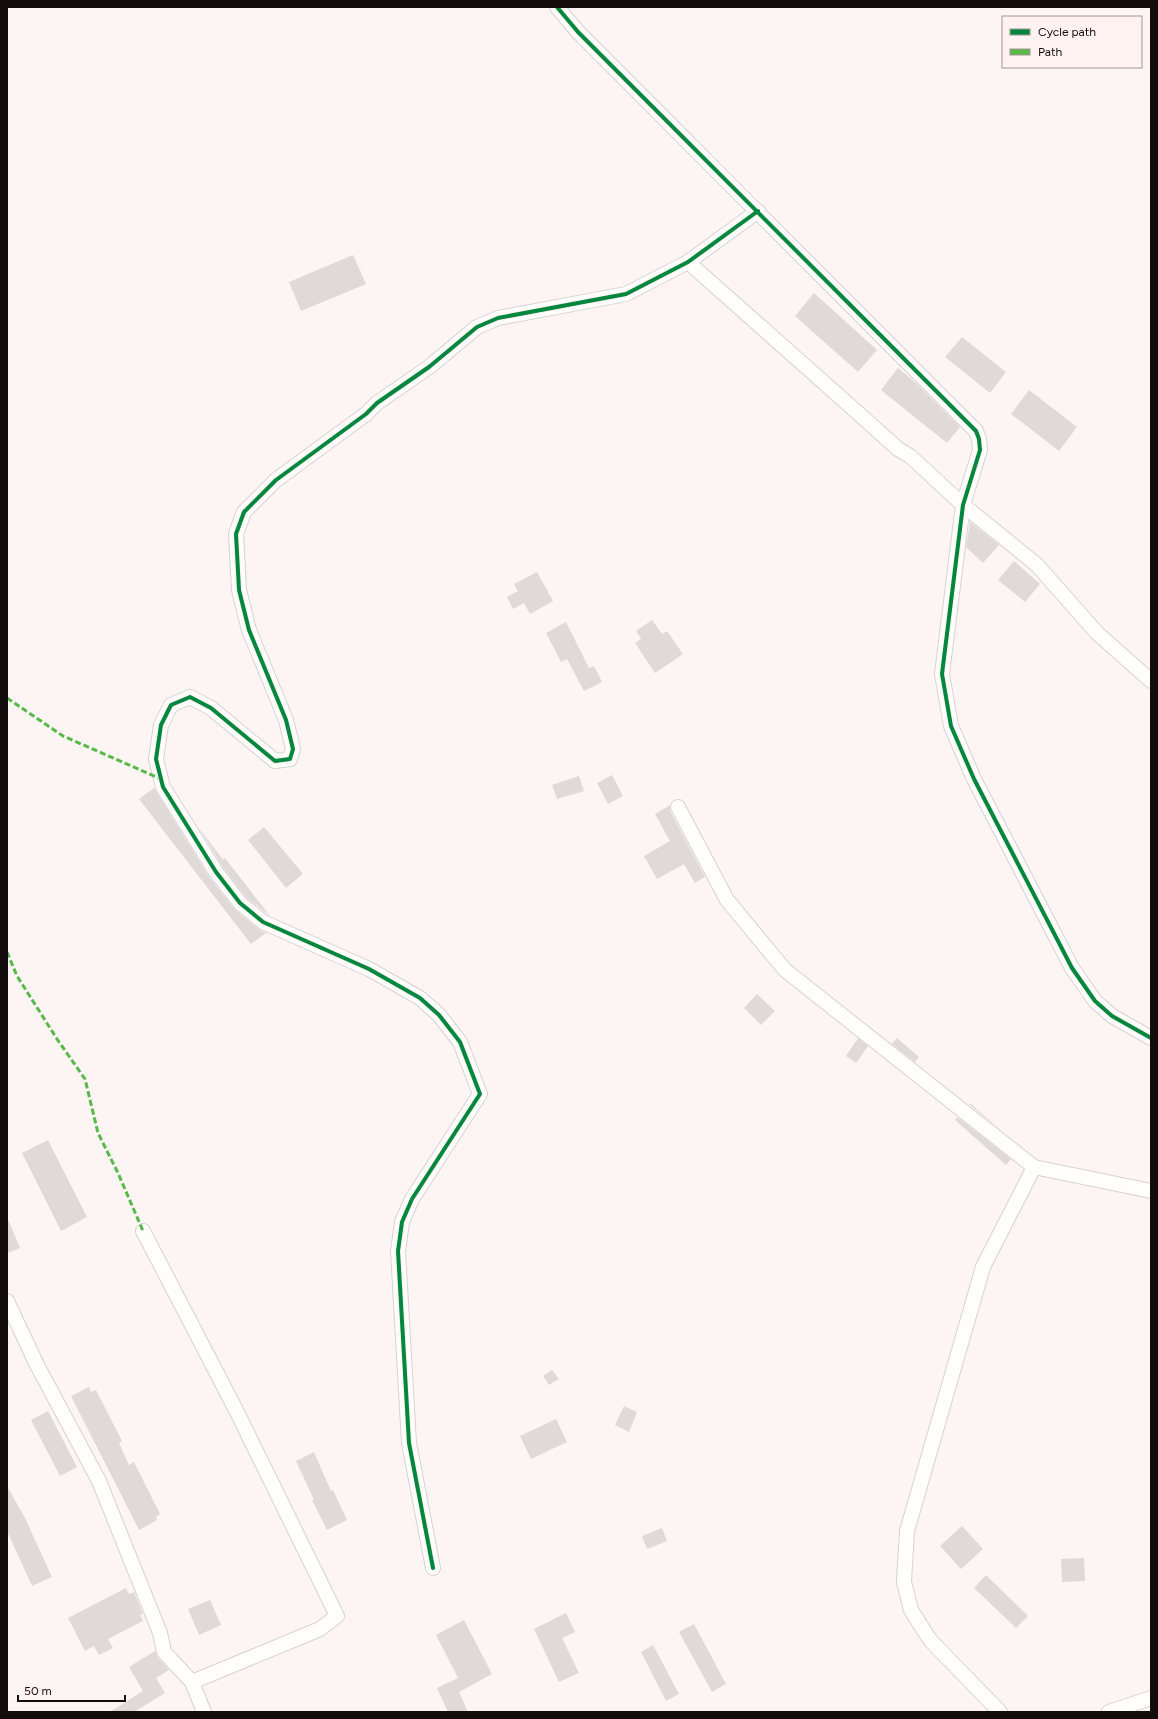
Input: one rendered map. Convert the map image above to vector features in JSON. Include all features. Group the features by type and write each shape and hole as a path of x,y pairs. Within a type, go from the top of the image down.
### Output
{"street":[{"path":"557,7 578,32 976,431 979,439 980,450 963,505 942,674 951,726 974,779 1072,968 1095,1001 1112,1016 1151,1038"},
{"path":"433,1568 409,1443 398,1251 402,1222 412,1199 480,1094 460,1042 439,1015 420,998 369,969 263,922 240,903 216,872 163,787 156,759 161,725 171,705 190,697 211,708 275,761 290,759 293,749 286,720 249,630 239,590 236,534 244,512 276,480 366,414 376,402 429,367 477,327 498,318 626,294 688,262 758,212"},
{"path":"688,262 898,449 910,456 963,505 1037,565 1097,632 1151,681"},
{"path":"678,807 727,900 785,970 1034,1167 1151,1191"},
{"path":"1000,1712 930,1640 911,1610 904,1582 907,1531 983,1267 1034,1167"},
{"path":"143,1230 237,1412 336,1616 320,1629 192,1682"},
{"path":"7,1301 36,1365 98,1480 160,1633 164,1652 192,1682 204,1712"},
{"path":"1109,1712 1151,1698"}],"building":[{"path":"353,255 366,284 301,311 289,282"},
{"path":"814,293 877,350 858,372 795,316"},
{"path":"962,337 1006,372 990,393 945,357"},
{"path":"898,368 916,383 960,427 947,443 881,390"},
{"path":"1029,390 1077,427 1059,451 1011,414"},
{"path":"970,522 999,545 983,563 966,547"},
{"path":"1014,561 1040,584 1025,602 998,580"},
{"path":"537,572 553,601 530,614 524,603 513,609 507,597 518,591 514,584"},
{"path":"652,620 662,634 667,631 683,654 655,673 635,643 641,639 636,631"},
{"path":"566,622 589,668 594,666 602,682 584,691 567,659 561,662 546,633"},
{"path":"612,775 623,796 608,804 597,783"},
{"path":"579,776 584,791 557,799 552,785"},
{"path":"154,788 209,877 234,909 258,929 266,933 251,944 139,799"},
{"path":"670,805 670,811 705,877 695,883 684,864 657,879 644,856 670,841 655,814"},
{"path":"197,825 223,860 225,858 270,916 246,897 223,867"},
{"path":"264,827 303,874 286,888 248,840"},
{"path":"757,994 775,1011 761,1025 744,1008"},
{"path":"858,1038 868,1046 856,1063 846,1056"},
{"path":"897,1038 919,1057 915,1062 892,1044"},
{"path":"970,1103 1004,1133 969,1104"},
{"path":"957,1117 1011,1159 1006,1165 955,1120"},
{"path":"48,1140 87,1217 61,1231 22,1153"},
{"path":"7,1217 20,1248 7,1253"},
{"path":"552,1370 559,1379 549,1385 543,1376"},
{"path":"89,1387 91,1392 96,1390 122,1441 119,1443 129,1465 134,1462 160,1514 156,1517 157,1520 139,1530 71,1396"},
{"path":"624,1406 637,1412 629,1432 615,1425"},
{"path":"48,1411 77,1467 60,1476 31,1420"},
{"path":"556,1419 567,1442 531,1459 520,1436"},
{"path":"314,1452 331,1491 333,1490 347,1520 327,1530 312,1500 314,1500 296,1461"},
{"path":"7,1486 25,1518 52,1577 32,1586 7,1531"},
{"path":"962,1526 983,1549 961,1569 940,1546"},
{"path":"662,1528 667,1541 647,1549 642,1536"},
{"path":"1084,1558 1085,1581 1062,1582 1061,1559"},
{"path":"986,1575 1028,1616 1016,1628 974,1588"},
{"path":"126,1588 129,1594 134,1592 143,1614 140,1615 143,1621 108,1639 113,1648 99,1655 94,1646 85,1651 68,1618"},
{"path":"210,1600 221,1625 199,1635 188,1609"},
{"path":"566,1613 575,1632 562,1638 579,1673 559,1682 534,1629"},
{"path":"464,1620 492,1674 459,1692 468,1712 448,1712 437,1688 458,1678 436,1635"},
{"path":"694,1624 726,1684 712,1692 679,1632"},
{"path":"653,1645 679,1694 666,1701 641,1652"},
{"path":"155,1651 158,1658 169,1670 156,1678 165,1693 134,1712 110,1712 143,1691 129,1667"}],"marked path":[{"path":"7,698 63,736 161,779"},
{"path":"7,952 17,976 57,1039 85,1079 98,1133 118,1173 143,1231"}],"cycle path":[{"path":"557,7 578,32 976,431 979,439 980,450 963,505 942,674 951,726 974,779 1072,968 1095,1001 1112,1016 1151,1038"},
{"path":"433,1568 409,1443 398,1251 402,1222 412,1199 480,1094 460,1042 439,1015 420,998 369,969 263,922 240,903 216,872 163,787 156,759 161,725 171,705 190,697 211,708 275,761 290,759 293,749 286,720 249,630 239,590 236,534 244,512 276,480 366,414 377,403 429,367 477,327 498,318 626,294 688,262 758,211"}]}
